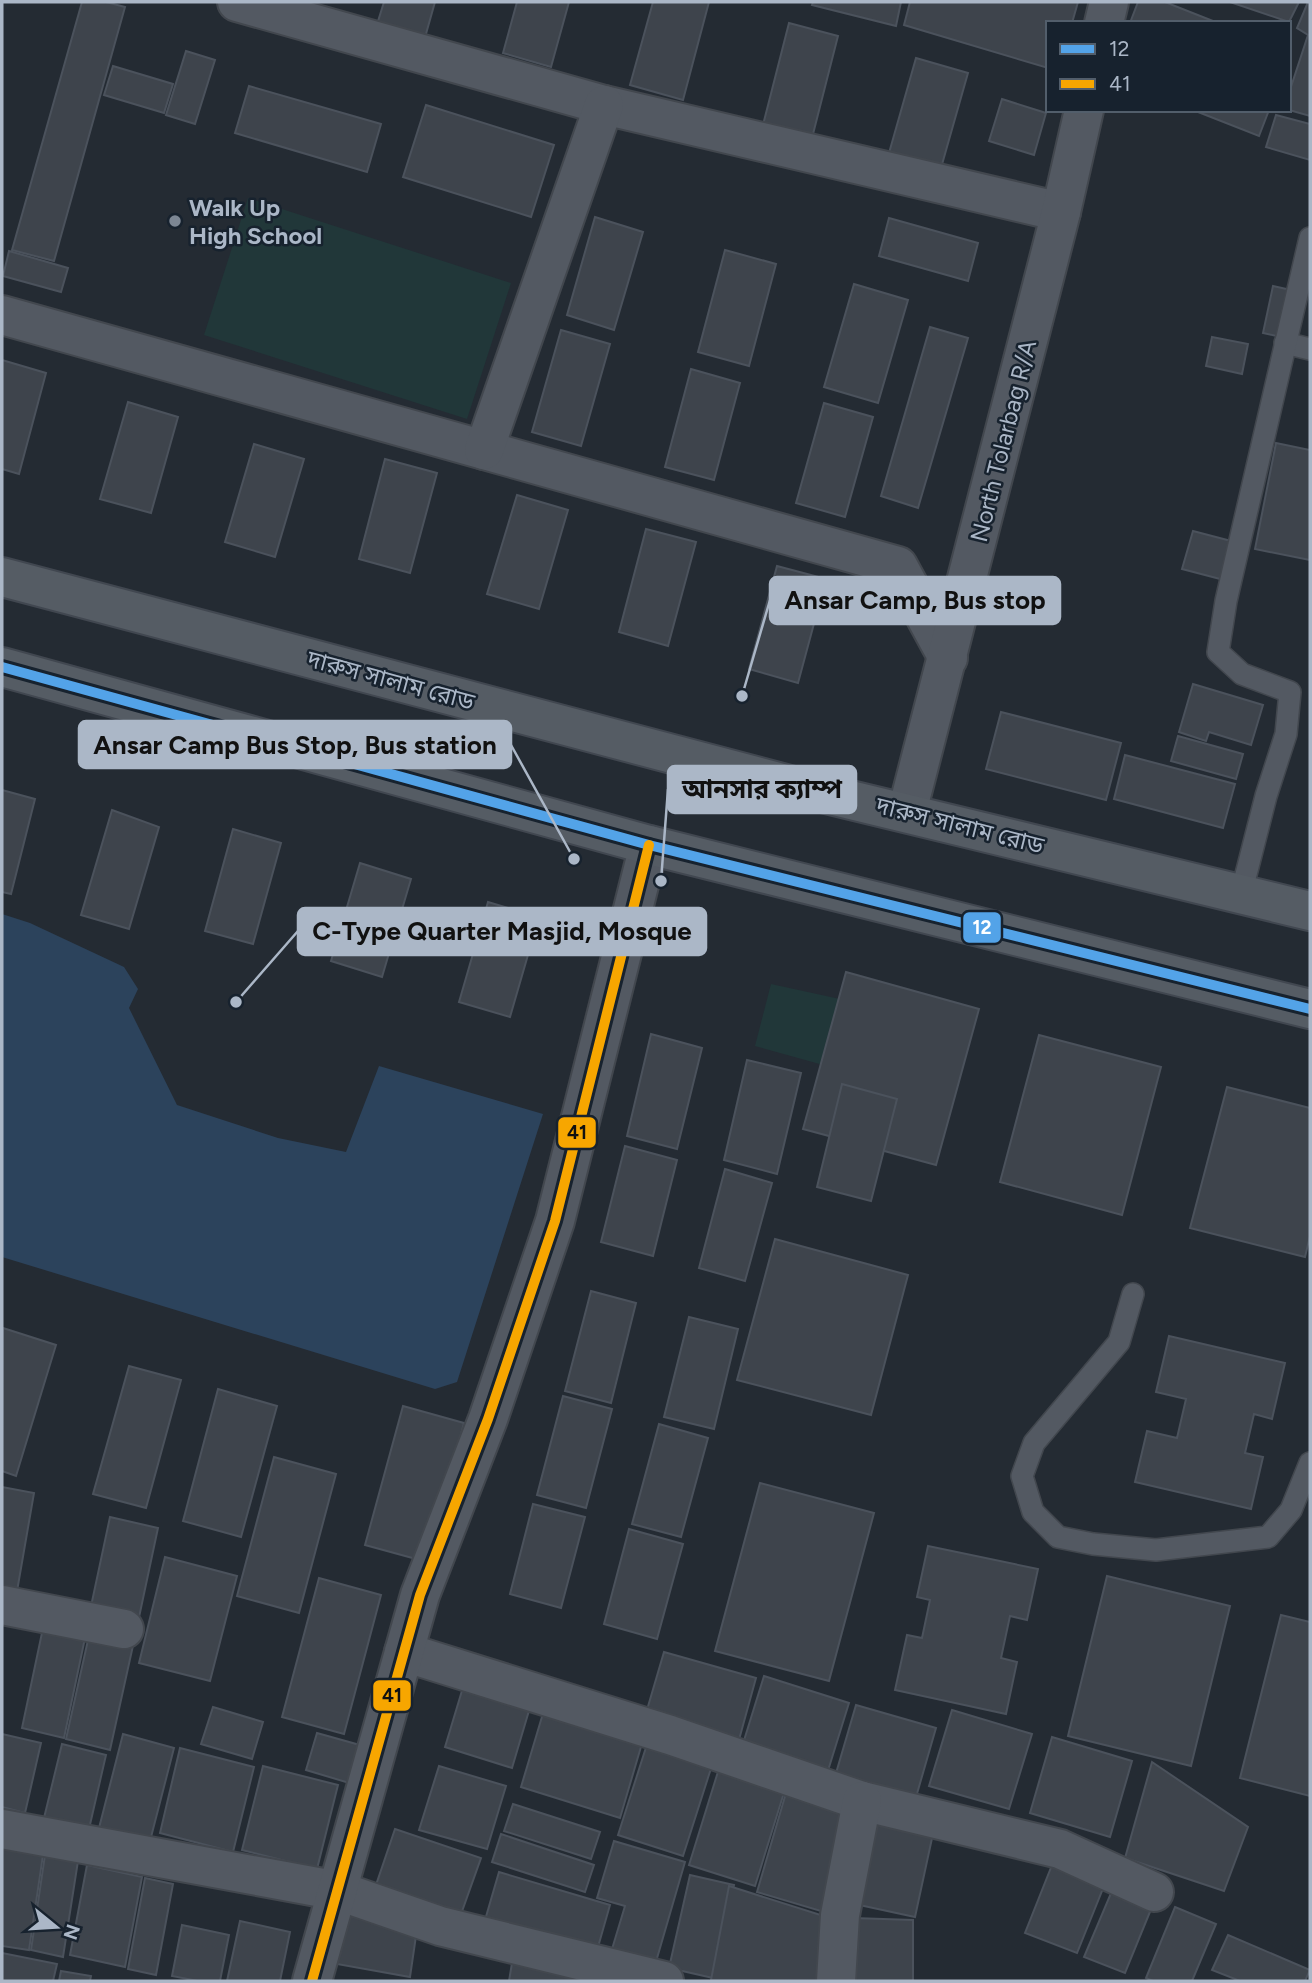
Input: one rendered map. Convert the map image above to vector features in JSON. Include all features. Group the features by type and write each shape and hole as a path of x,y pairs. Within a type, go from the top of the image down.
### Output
{"main road":[{"name":"দারুস সালাম রোড","path":"2,577 801,788 1310,911"},
{"path":"2,667 649,845 1310,1009"}],"street":[{"path":"237,2 604,105 1061,212"},
{"path":"1104,21 1109,2"},
{"path":"484,450 604,105"},
{"name":"North Tolarbag R/A","path":"907,812 1061,212 1084,112"},
{"path":"2,315 898,566 948,658"},
{"path":"313,1981 420,1595 488,1419 555,1221 649,845"},
{"path":"2,1605 124,1629"},
{"path":"404,1652 670,1735 862,1801 1060,1849 1154,1892"},
{"path":"836,1981 840,1915 862,1801"},
{"path":"2,1829 339,1891 440,1926 664,1981"}],"lane":[{"path":"1241,894 1266,796 1286,734 1290,692 1242,674 1218,652 1226,601 1310,238"},
{"path":"1285,344 1310,349"},
{"path":"1133,1294 1119,1342 1034,1443 1023,1476 1033,1512 1058,1537 1093,1544 1156,1550 1268,1536 1291,1510 1310,1463"}],"green space":[{"path":"248,198 511,283 467,419 204,335"},
{"path":"771,984 849,1001 834,1068 755,1046"}],"water":[{"path":"2,914 30,923 124,967 138,989 129,1008 177,1105 278,1138 346,1152 379,1066 543,1114 457,1382 435,1389 2,1257"}],"building":[{"path":"82,2 106,2 125,7 54,261 12,250"},
{"path":"384,2 435,2 422,48 374,34"},
{"path":"517,2 569,2 551,67 503,53"},
{"path":"653,2 709,2 683,100 630,85"},
{"path":"813,2 901,2 896,26 812,5"},
{"path":"910,2 1078,2 1073,21 1046,21 1046,67 904,25"},
{"path":"1138,2 1165,2 1213,21 1131,21"},
{"path":"1230,2 1299,2 1290,21"},
{"path":"1310,2 1310,116 1291,111 1291,87 1308,35 1297,28"},
{"path":"789,23 838,36 812,138 763,125"},
{"path":"186,51 215,60 195,124 166,115"},
{"path":"916,58 968,73 939,175 887,160"},
{"path":"113,66 173,84 164,113 104,95"},
{"path":"249,86 381,124 367,172 235,133"},
{"path":"1002,99 1046,113 1034,155 989,141"},
{"path":"426,105 554,145 531,217 403,177"},
{"path":"1198,112 1268,112 1259,136"},
{"path":"1276,115 1310,124 1310,160 1266,147"},
{"path":"595,217 643,232 614,330 567,315"},
{"path":"889,218 978,243 968,281 879,256"},
{"path":"725,250 776,264 749,366 698,352"},
{"path":"9,251 68,268 61,292 3,276"},
{"path":"854,284 908,300 878,403 824,387"},
{"path":"1273,286 1291,290 1281,337 1263,333"},
{"path":"930,327 968,338 918,508 881,496"},
{"path":"561,330 610,344 581,446 532,432"},
{"path":"1212,337 1248,344 1242,374 1206,366"},
{"path":"2,360 46,373 19,474 2,469"},
{"path":"691,369 740,383 714,480 665,467"},
{"path":"128,402 178,417 151,513 100,499"},
{"path":"824,403 873,417 845,517 796,503"},
{"path":"1276,443 1310,450 1310,560 1255,549"},
{"path":"254,444 304,459 275,557 225,542"},
{"path":"385,459 437,473 410,573 359,559"},
{"path":"517,495 568,510 539,609 487,594"},
{"path":"646,529 696,542 668,646 619,632"},
{"path":"1193,531 1235,542 1224,580 1182,569"},
{"path":"777,566 826,579 798,683 749,669"},
{"path":"1193,684 1263,705 1251,745 1209,732 1206,741 1179,732"},
{"path":"1001,712 1121,743 1106,800 986,769"},
{"path":"1178,736 1243,754 1236,779 1171,761"},
{"path":"1125,755 1235,784 1223,828 1114,799"},
{"path":"2,790 35,799 11,894 2,892"},
{"path":"112,810 159,827 129,929 81,915"},
{"path":"233,829 281,843 253,944 205,931"},
{"path":"360,863 411,879 382,977 331,961"},
{"path":"488,902 539,917 510,1017 459,1002"},
{"path":"846,972 979,1009 936,1165 803,1129"},
{"path":"651,1034 702,1048 677,1149 627,1136"},
{"path":"1039,1035 1161,1067 1122,1215 1000,1182"},
{"path":"747,1060 801,1073 777,1174 724,1160"},
{"path":"842,1084 897,1099 871,1201 817,1187"},
{"path":"1227,1087 1310,1108 1310,1236 1305,1257 1190,1228"},
{"path":"625,1146 677,1160 653,1256 601,1242"},
{"path":"725,1169 772,1183 745,1281 699,1268"},
{"path":"775,1239 908,1275 871,1415 737,1380"},
{"path":"591,1291 636,1303 611,1403 565,1391"},
{"path":"689,1317 738,1329 714,1429 664,1417"},
{"path":"3,1328 56,1345 16,1476 2,1471"},
{"path":"1169,1336 1285,1363 1272,1419 1254,1414 1245,1453 1263,1457 1251,1509 1135,1482 1147,1431 1177,1438 1186,1399 1156,1392"},
{"path":"129,1366 181,1380 146,1508 93,1494"},
{"path":"218,1389 277,1406 241,1537 183,1521"},
{"path":"563,1396 612,1409 586,1508 537,1495"},
{"path":"403,1406 464,1423 427,1562 365,1545"},
{"path":"659,1424 708,1438 681,1537 632,1524"},
{"path":"274,1457 336,1474 299,1613 237,1596"},
{"path":"760,1483 874,1513 829,1681 715,1651"},
{"path":"2,1487 34,1493 16,1597 2,1594"},
{"path":"533,1504 585,1517 561,1608 510,1594"},
{"path":"110,1517 158,1528 138,1622 90,1611"},
{"path":"629,1529 683,1544 657,1639 604,1624"},
{"path":"928,1546 1038,1569 1027,1620 1010,1616 1001,1658 1017,1662 1006,1714 895,1690 907,1635 922,1638 930,1600 917,1597"},
{"path":"165,1557 237,1576 210,1681 139,1663"},
{"path":"1107,1576 1230,1606 1191,1766 1068,1736"},
{"path":"319,1578 381,1595 344,1734 282,1717"},
{"path":"1281,1615 1310,1622 1310,1796 1240,1778"},
{"path":"43,1628 85,1638 64,1738 22,1728"},
{"path":"90,1631 134,1641 110,1750 66,1739"},
{"path":"664,1652 756,1678 737,1747 644,1720"},
{"path":"764,1676 849,1703 826,1777 741,1750"},
{"path":"464,1684 531,1704 512,1768 445,1747"},
{"path":"856,1705 936,1728 914,1804 834,1780"},
{"path":"213,1707 263,1722 252,1759 201,1744"},
{"path":"544,1710 643,1740 620,1818 521,1787"},
{"path":"952,1710 1032,1734 1009,1809 929,1786"},
{"path":"317,1733 367,1747 356,1785 306,1770"},
{"path":"2,1734 41,1743 25,1813 2,1807"},
{"path":"123,1734 174,1748 150,1841 99,1828"},
{"path":"1052,1737 1132,1761 1110,1837 1030,1813"},
{"path":"649,1738 714,1759 683,1856 618,1835"},
{"path":"62,1744 106,1755 89,1829 44,1818"},
{"path":"180,1748 254,1767 233,1852 160,1833"},
{"path":"721,1762 787,1783 755,1886 689,1865"},
{"path":"1152,1762 1248,1827 1224,1891 1125,1858"},
{"path":"263,1766 338,1785 317,1869 242,1850"},
{"path":"439,1766 506,1786 487,1849 419,1830"},
{"path":"788,1786 852,1805 831,1914 757,1892"},
{"path":"513,1804 600,1832 591,1859 504,1831"},
{"path":"869,1814 934,1829 915,1917 850,1903"},
{"path":"395,1829 481,1858 460,1917 375,1888"},
{"path":"501,1834 594,1865 585,1892 492,1862"},
{"path":"614,1841 685,1862 653,1972 609,1959 625,1906 597,1898"},
{"path":"2,1847 43,1855 29,1950 2,1946"},
{"path":"45,1855 78,1861 63,1957 31,1950"},
{"path":"1054,1860 1106,1881 1077,1953 1025,1933"},
{"path":"87,1865 142,1877 125,1967 70,1955"},
{"path":"499,1872 610,1905 596,1954 485,1920"},
{"path":"690,1875 734,1885 713,1978 669,1968"},
{"path":"145,1878 173,1884 156,1975 128,1969"},
{"path":"729,1886 830,1918 826,1981 711,1980"},
{"path":"1114,1886 1154,1902 1125,1973 1084,1957"},
{"path":"1175,1907 1216,1924 1192,1981 1153,1981 1146,1978"},
{"path":"345,1915 417,1929 410,1977 337,1964"},
{"path":"853,1918 913,1920 913,1981 852,1981"},
{"path":"240,1921 290,1932 280,1981 227,1981"},
{"path":"182,1925 229,1935 220,1981 198,1981 172,1976"},
{"path":"1228,1935 1310,1970 1305,1981 1240,1981 1212,1970"},
{"path":"2,1953 57,1964 53,1981 2,1981"},
{"path":"512,1963 585,1977 584,1981 509,1981"},
{"path":"61,1971 91,1976 90,1981 59,1981"}],"transit line":[{"name":"12","path":"2,667 649,845 1310,1009"},
{"name":"41","path":"312,1981 420,1595 488,1419 555,1221 649,845"}],"place":[{"name":"Walk Up High School","path":"175,221"},
{"name":"Ansar Camp, Bus stop","path":"742,696"},
{"name":"Ansar Camp Bus Stop, Bus station","path":"574,859"},
{"name":"আনসার ক্যাম্প","path":"661,881"},
{"name":"C-Type Quarter Masjid, Mosque","path":"236,1002"}]}
